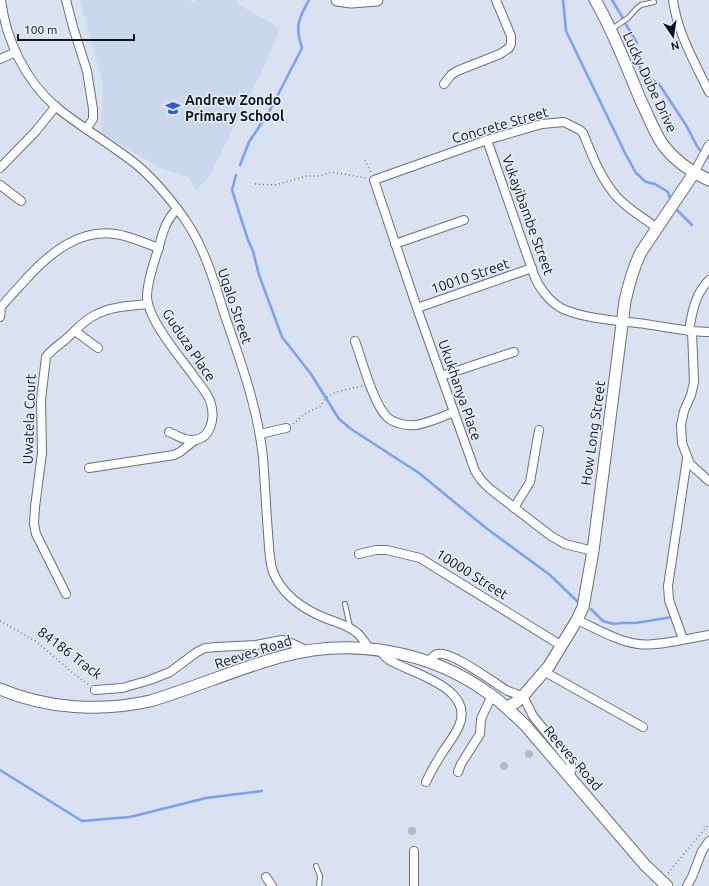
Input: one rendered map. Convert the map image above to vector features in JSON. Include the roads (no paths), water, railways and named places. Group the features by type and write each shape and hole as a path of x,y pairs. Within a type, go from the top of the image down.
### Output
{"street":[{"name":"Uqalo Street","path":"1,0 5,23 16,52 29,75 56,106 139,167 170,199 190,228 202,252 211,274 250,389 260,434 268,546 272,570 283,589 296,602 318,615 350,628 374,649 391,661 434,681 454,696 460,706 461,717 459,726 434,765 426,782"},
{"path":"66,0 87,71 93,109 93,119 86,129"},
{"path":"336,0 351,2 377,0"},
{"path":"444,84 451,75 457,71 500,54 509,48 511,44 511,36 496,0"},
{"name":"Lucky Dube Drive","path":"595,0 610,30 651,123 663,144 680,163 694,173 709,180"},
{"path":"672,0 685,39 709,92"},
{"path":"0,59 16,52"},
{"path":"0,168 36,131 56,106"},
{"name":"Concrete Street","path":"374,180 487,140 529,127 564,122 583,133 597,167 611,190 623,203 657,228"},
{"name":"Vukayibambe Street","path":"487,140 538,284 553,302 560,307 575,313 623,322 690,331 709,332"},
{"path":"694,173 709,145"},
{"name":"How Long Street","path":"506,707 515,703 523,696 545,672 578,620 584,602 593,551 623,322 631,273 641,252 694,173"},
{"name":"Ukukhanya Place","path":"374,180 468,454 478,476 490,489 540,529 565,544 593,551"},
{"path":"0,185 21,200"},
{"name":"Guduza Place","path":"177,209 166,222 149,281 147,297 153,319 211,402 213,418 211,428 202,438 195,440"},
{"path":"395,244 464,220"},
{"path":"0,317 1,307 33,272 50,255 70,242 90,236 111,234 126,237 159,248"},
{"name":"10010 Street","path":"417,308 532,268"},
{"path":"709,280 703,286 696,298 690,331 693,388 684,411 681,425 682,443 687,459 695,470 709,481"},
{"name":"Uwatela Court","path":"66,594 36,534 34,524 34,507 42,453 41,400 46,357 90,318 107,309 148,304"},
{"path":"75,331 98,348"},
{"path":"355,340 379,404 386,416 397,423 417,425 454,412"},
{"path":"441,376 514,352"},
{"path":"260,434 286,428"},
{"path":"514,508 530,482 539,430"},
{"path":"169,432 183,439 195,440"},
{"path":"89,468 174,455 195,440"},
{"path":"683,639 669,600 668,586 687,459"},
{"name":"10000 Street","path":"359,554 376,550 387,550 420,558 562,646"},
{"path":"578,620 626,641 639,644 650,644 709,635"},
{"name":"84186 Track","path":"95,690 122,688 150,680 170,672 199,651 210,647 256,646 282,640 308,651"},
{"name":"Reeves Road","path":"0,689 25,698 65,706 92,708 129,705 164,697 280,657 308,651 335,648 374,649 406,655 429,662 469,680 492,695 506,707 525,725 662,884"},
{"path":"429,662 435,655 439,653 445,654 477,670 508,691 523,696 532,716 570,762 572,768 570,777"},
{"path":"545,672 643,728"},
{"path":"458,772 480,734 481,719 492,695"},
{"path":"687,886 702,851 709,841"},
{"path":"414,851 414,886"},
{"path":"266,877 272,886"}],"lane":[{"path":"610,30 628,18 641,5 654,2"},
{"path":"345,604 350,628"},
{"path":"316,866 320,876 319,886"}],"waterway":[{"path":"240,165 249,142 269,112 302,48 298,29 300,18 309,0"},
{"path":"563,0 566,31 626,155 636,173 646,182 655,184 668,192 671,201"},
{"path":"612,0 623,18"},
{"path":"625,23 637,43"},
{"path":"639,51 640,70 643,74 659,84 686,125 698,148 709,158"},
{"path":"236,175 232,190 253,251 259,275 282,337 311,374 339,419 351,429 419,473 486,528 550,575 578,602"},
{"path":"674,207 692,225"},
{"path":"591,609 603,621 614,624 636,623 672,617"},
{"path":"0,770 82,821 130,817 206,798 262,791"}],"place":[{"name":"Andrew Zondo Primary School","path":"173,108"}]}
